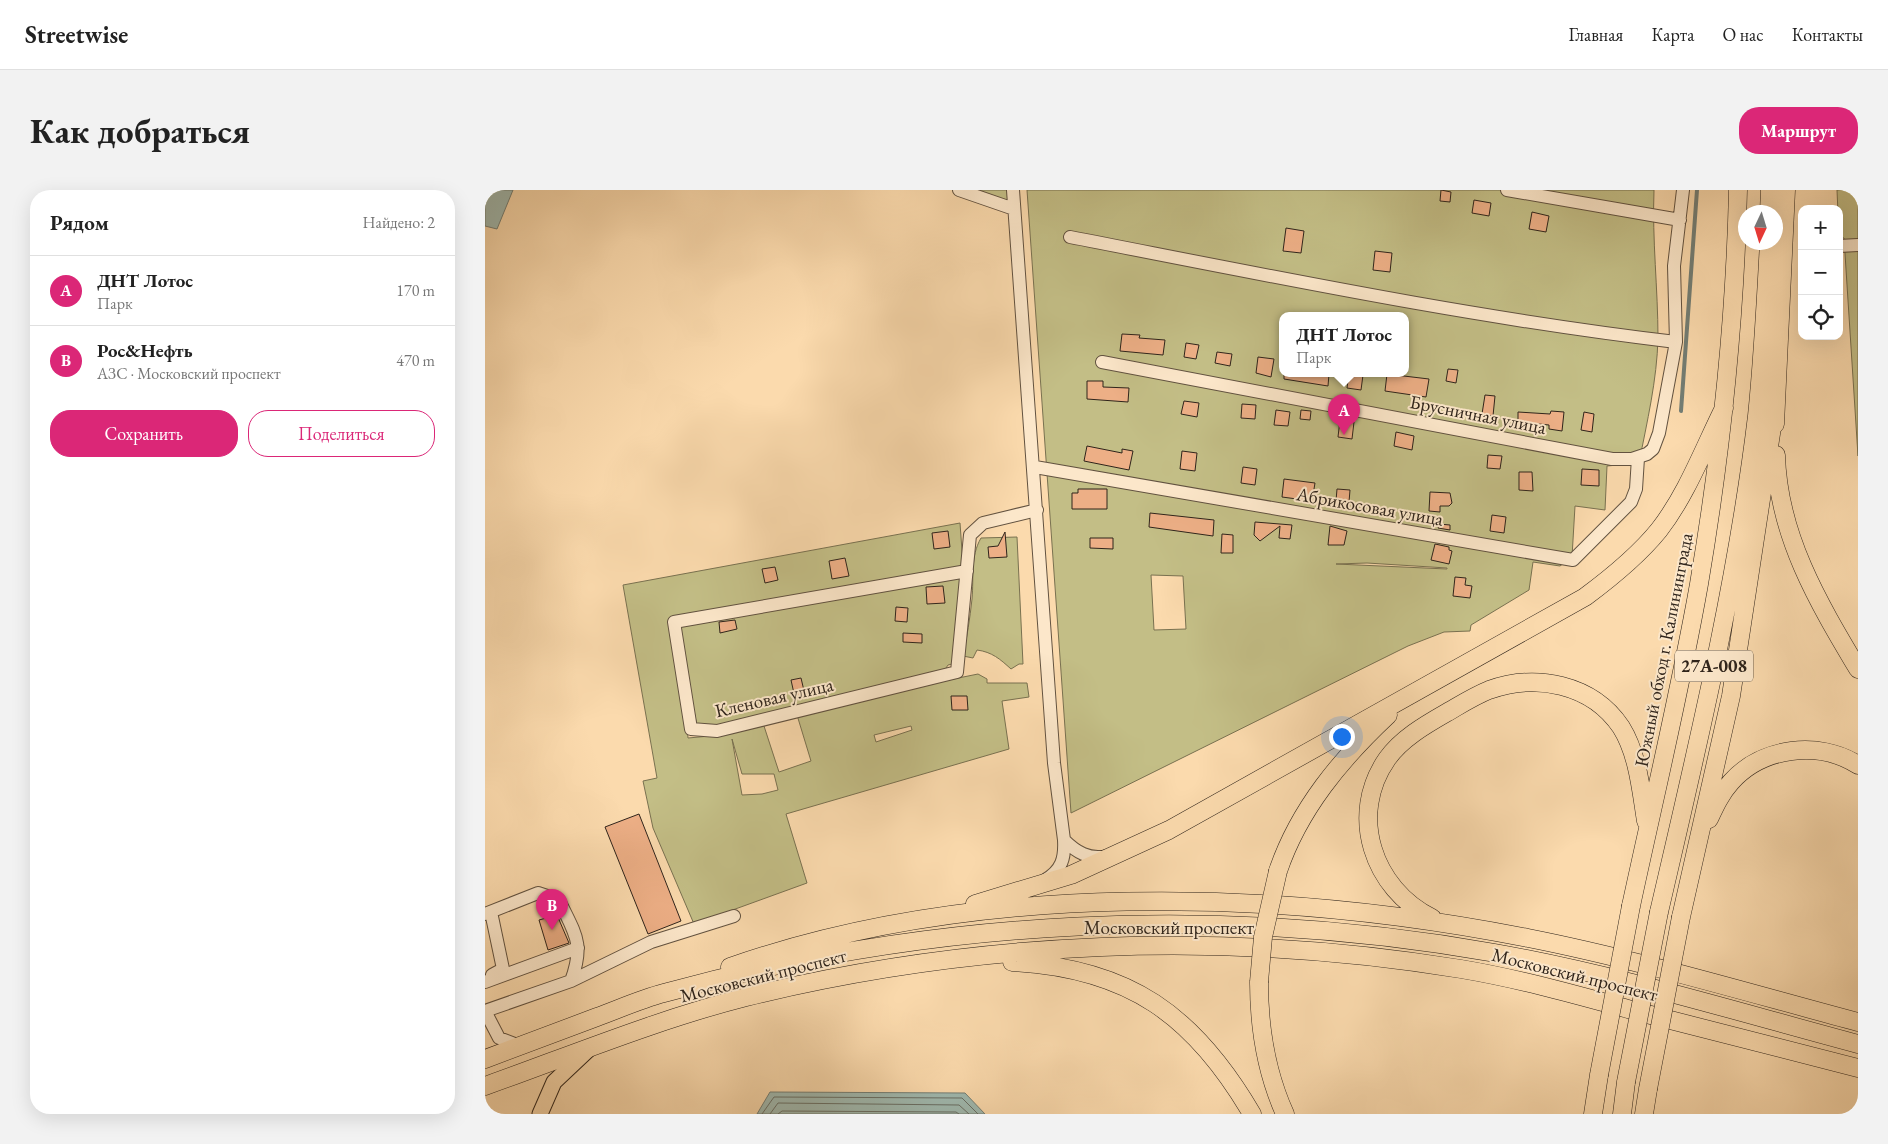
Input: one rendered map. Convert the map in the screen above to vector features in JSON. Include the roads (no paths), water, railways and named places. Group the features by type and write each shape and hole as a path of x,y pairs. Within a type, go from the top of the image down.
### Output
{"highway":[{"name":"Южный обход г. Калининграда","path":"1593,1114 1631,906 1699,586 1724,408 1735,290 1738,190"},
{"path":"1769,205 1770,190"},
{"path":"1786,190 1775,414 1779,488 1789,531 1813,591 1858,669"},
{"name":"27А-008","path":"1622,1114 1659,912 1723,628 1743,516 1761,369 1768,250"},
{"path":"922,919 1031,889 1071,875 1119,854 1254,783 1585,596 1637,554 1660,528 1681,496 1724,408"},
{"path":"1644,1114 1681,917 1731,696 1775,414"},
{"path":"1442,923 1419,912 1403,899 1381,871 1369,842 1370,800 1378,773 1399,745 1431,721 1489,690 1511,684 1560,684 1584,693 1597,702 1620,727 1628,742 1639,776 1647,832"},
{"path":"1285,1114 1271,1079 1260,1019 1259,982 1263,937 1278,871 1292,837 1309,806 1328,779 1354,748 1411,695"},
{"path":"1698,838 1730,783 1766,758 1792,751 1822,750 1858,765"},
{"path":"659,994 722,969 816,939 880,925 1045,906 1179,902 1308,907 1442,923 1584,950 1858,1022"},
{"name":"Московский проспект","path":"485,1059 659,994 812,958 949,937 1078,926 1250,926 1377,936 1507,956 1644,986 1858,1044"},
{"name":"Московский проспект","path":"485,1086 590,1048 741,998 859,973 947,960 1030,951 1167,945 1246,947 1356,955 1501,977 1858,1068"},
{"path":"947,960 1053,965 1081,970 1130,989 1172,1015 1192,1032 1227,1073 1252,1114"},
{"path":"1819,1012 1858,1009"},
{"path":"1809,1055 1858,1081"}],"main road":[{"path":"538,1112 554,1082 590,1048"}],"street":[{"path":"959,190 1014,209"},
{"path":"1013,190 1035,467 1054,763 1058,812 1065,855 1061,867 1053,876 1031,889"},
{"path":"1507,190 1680,220"},
{"path":"1638,458 1653,449 1659,433 1675,342 1674,266 1683,190"},
{"path":"1070,237 1541,324 1675,342"},
{"path":"1843,246 1858,245"},
{"name":"Брусничная улица","path":"1102,362 1612,459 1638,458"},
{"name":"Абрикосовая улица","path":"1035,467 1573,560 1631,502 1636,489 1638,458"},
{"name":"Кленовая улица","path":"967,571 674,622 691,729 717,732 957,672 967,571 970,535 983,523 1037,510"},
{"path":"1064,840 1074,851 1087,856 1101,857 1119,854"},
{"path":"485,980 503,969 488,913 538,893 559,900 579,941 578,961 571,981"},
{"path":"520,1046 499,1038 485,1011 571,981 651,942 734,916"},
{"path":"485,980 578,948"}],"water":[{"path":"485,190 513,190 497,229 485,226"},
{"path":"770,1092 965,1093 985,1114 757,1114"}],"waterway":[{"path":"1681,411 1697,190"}],"place":[{"name":"ДНТ Лотос","path":"1344,435"},
{"name":"Рос&Нефть","path":"552,930"}]}
